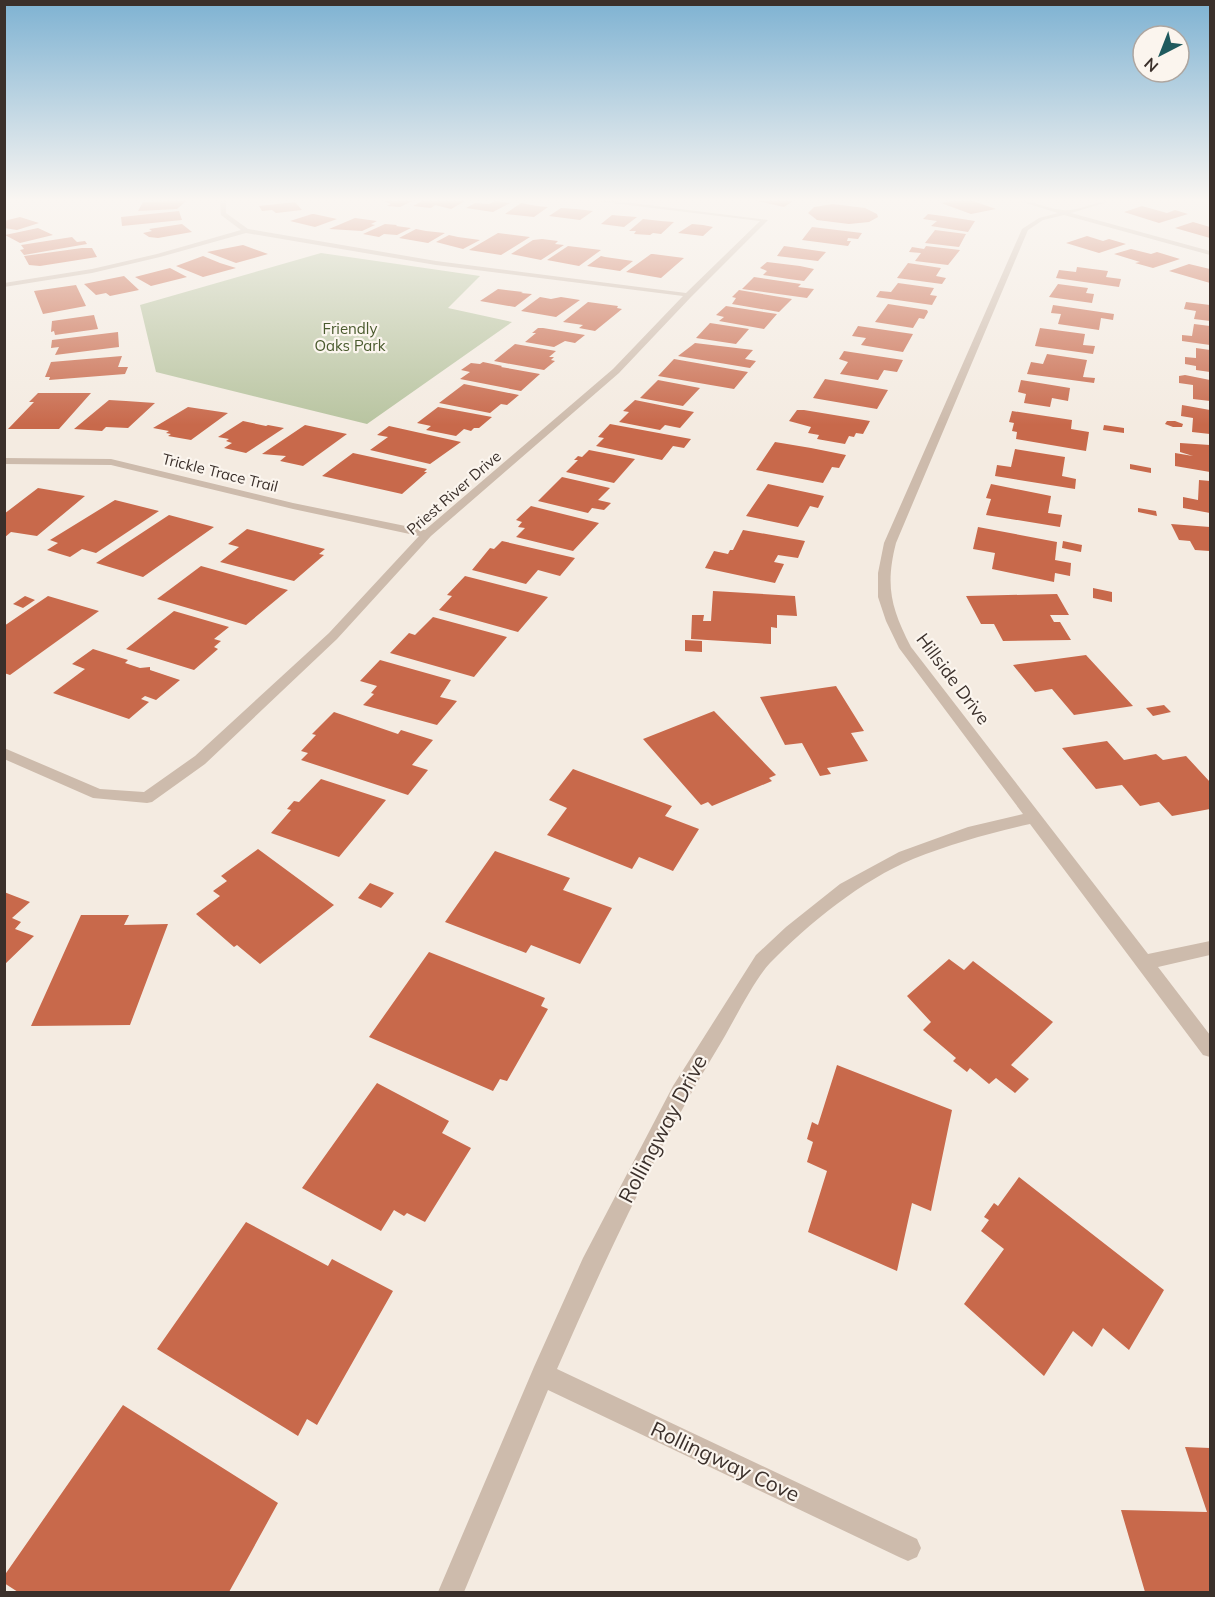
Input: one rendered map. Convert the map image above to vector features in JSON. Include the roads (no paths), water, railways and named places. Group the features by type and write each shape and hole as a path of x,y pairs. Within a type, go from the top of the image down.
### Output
{"street":[{"path":"4,285 59,276"},
{"path":"535,276 688,295"},
{"name":"Priest River Drive","path":"4,753 98,794 147,798 200,760 333,636 427,534 616,371 708,276"},
{"name":"Hillside Drive","path":"1005,276 890,543 882,569 884,598 888,614 905,648 1210,1049"},
{"name":"Trickle Trace Trail","path":"4,461 111,462 293,506 427,534"},
{"name":"Rollingway Drive","path":"451,1593 542,1375 591,1266 680,1092 762,960 792,932 846,889 905,856 968,832 1035,817"},
{"path":"1145,962 1210,948"},
{"name":"Rollingway Cove","path":"542,1375 909,1548"}],"park label":[{"name":"Friendly Oaks Park","path":"350,338"}]}
